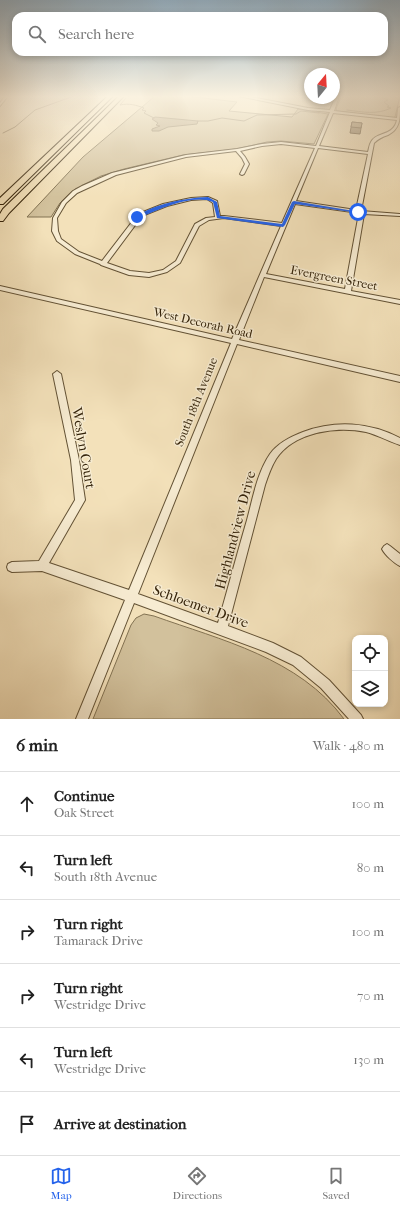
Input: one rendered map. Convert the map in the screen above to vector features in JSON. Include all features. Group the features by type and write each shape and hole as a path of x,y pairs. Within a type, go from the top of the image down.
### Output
{"highway":[{"path":"0,202 77,130"},
{"path":"0,219 6,211 88,130"}],"street":[{"name":"South 18th Avenue","path":"82,719 130,596 185,466 283,225 324,130"},
{"path":"348,291 370,152 375,139 393,130"},
{"path":"283,225 233,218 218,217 208,219 197,225 178,262 172,267 165,271 138,275 103,264 68,248 59,240 55,231 55,218 64,202 75,192 98,180 114,174 186,156 237,150 272,143 370,152"},
{"path":"237,150 247,164 242,174"},
{"path":"103,264 140,215 165,205 191,199 208,198 215,202 218,217"},
{"path":"294,202 360,212 400,215"},
{"name":"Evergreen Street","path":"263,275 400,302"},
{"name":"West Decorah Road","path":"0,288 400,379"},
{"name":"Weslyn Court","path":"42,566 80,500 75,460 57,374"},
{"name":"Highlandview Drive","path":"222,629 261,485 267,466 278,450 304,435 323,429 344,426 372,431 400,442"},
{"path":"387,549 400,561"},
{"name":"Schloemer Drive","path":"12,567 42,566 130,596 269,647 297,661 325,684 357,719"}],"shaded area":[{"path":"115,130 321,130 314,144 281,141 267,142 236,149 183,155 124,169 101,176 75,189 60,203 51,217 27,217 83,157"},
{"path":"152,130 162,130 159,131 152,131"},
{"path":"144,614 154,616 232,643 282,666 305,681 326,698 344,719 93,719 131,625 136,618"}],"waterway":[{"path":"3,133 10,130"}],"route":[{"path":"137,217 165,205 191,199 208,198 213,199 215,202 218,217 283,225 294,202 358,212"}]}
